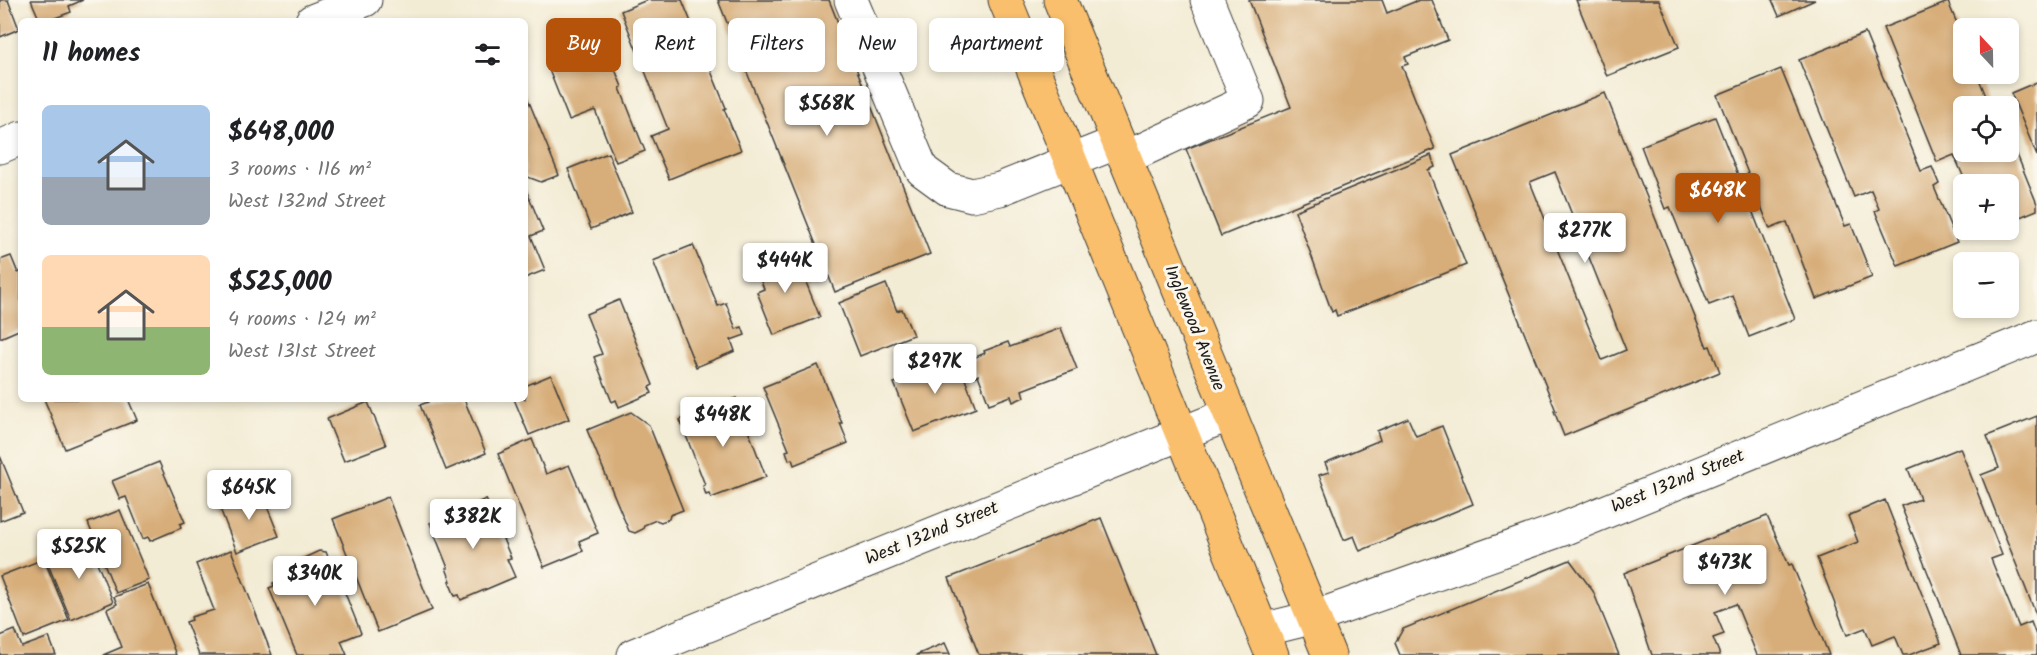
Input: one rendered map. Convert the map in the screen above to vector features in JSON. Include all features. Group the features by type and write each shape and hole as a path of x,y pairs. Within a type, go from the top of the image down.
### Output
{"main road":[{"path":"1005,0 1267,642"},
{"name":"Inglewood Avenue","path":"1060,0 1329,655"}],"street":[{"path":"320,18 365,0"},
{"path":"851,0 922,170 948,189 972,195 1000,189 1070,161 1121,150 1248,101 1207,0"},
{"path":"0,147 18,139"},
{"name":"West 132nd Street","path":"1267,642 1315,617 1563,530 2037,336"},
{"name":"West 132nd Street","path":"634,655 1230,414"}],"building":[{"path":"0,0 8,0 18,29 0,37"},
{"path":"31,0 83,0 69,6 71,12 55,18 39,18"},
{"path":"647,0 682,0 689,18 633,18 633,41 621,11"},
{"path":"718,0 829,0 837,20 837,72 858,72 930,254 835,292 747,72 825,72 825,18 728,18 728,25"},
{"path":"1249,0 1382,0 1387,13 1419,0 1432,0 1448,40 1405,57 1408,64 1402,66 1435,149 1221,236 1186,149 1291,107"},
{"path":"1576,0 1659,0 1679,47 1607,76"},
{"path":"1772,0 1815,0 1779,16"},
{"path":"1948,2 1955,18 1953,84 1981,84 1986,96 1953,96 1953,155 1937,162 1883,28"},
{"path":"1865,33 1921,171 1932,167 1939,184 1934,187 1953,232 1953,240 1957,242 1898,266 1875,211 1879,209 1871,190 1854,197 1799,60"},
{"path":"1781,69 1845,226 1851,224 1872,277 1816,299 1787,222 1770,229 1717,95"},
{"path":"550,72 616,72 622,87 620,88 645,151 616,162 595,110 569,120"},
{"path":"645,72 711,72 741,150 669,179 651,136 668,129"},
{"path":"2037,82 2037,156 2019,112 2019,96 2012,96 2011,93"},
{"path":"1605,93 1707,347 1710,346 1720,372 1564,436 1554,411 1556,411 1452,155","holes":["1555,172 1626,350 1602,360 1530,182"]},
{"path":"528,99 559,175 541,182 528,177"},
{"path":"1715,117 1795,319 1749,337 1733,296 1709,305 1670,207 1665,209 1641,146"},
{"path":"608,153 632,212 591,229 568,169"},
{"path":"1431,155 1435,167 1428,170 1466,265 1337,316 1335,310 1332,312 1295,211"},
{"path":"2019,159 2037,204 2037,210 2019,217 2019,174 1962,174 1957,162 2019,162"},
{"path":"528,194 543,231 531,236 545,270 528,277"},
{"path":"693,245 718,306 726,303 736,329 742,327 745,335 731,340 735,351 696,367 653,261"},
{"path":"793,250 820,317 774,335 757,292 764,289 755,266"},
{"path":"11,256 18,273 18,330 0,338 0,260"},
{"path":"886,284 897,311 902,309 913,335 860,356 839,303"},
{"path":"619,300 653,385 649,387 652,393 619,407 616,400 612,402 594,357 602,354 586,314"},
{"path":"1061,328 1077,369 1022,390 1024,397 1013,402 1011,396 989,404 978,375 975,377 969,360 985,353 984,351 1008,342 1010,347"},
{"path":"957,358 976,408 914,432 894,383 900,381 899,378"},
{"path":"818,365 848,443 794,465 792,459 789,460 786,451 789,450 763,387"},
{"path":"551,375 569,419 529,435 515,402 528,402 528,385"},
{"path":"736,398 766,477 711,498 709,494 706,495 703,486 705,485 680,420"},
{"path":"45,402 129,402 137,420 65,449"},
{"path":"368,402 386,445 344,461 327,419"},
{"path":"428,402 465,402 486,453 446,470 420,405"},
{"path":"631,412 649,425 683,510 670,515 669,519 661,522 656,520 644,525 643,529 635,533 629,531 587,430"},
{"path":"2037,416 2037,617 1981,475 1999,468 1987,436"},
{"path":"1408,418 1416,436 1442,426 1473,504 1360,551 1354,536 1344,540 1319,475 1329,472 1325,463 1380,440 1377,431"},
{"path":"532,439 546,474 569,465 598,533 579,541 583,551 544,567 498,454"},
{"path":"1960,448 2002,555 1991,559 2019,627 2031,622 2037,638 2037,655 1961,655 1901,506 1920,499 1908,469"},
{"path":"0,456 23,512 0,521"},
{"path":"159,462 185,522 180,524 181,528 150,541 148,537 143,539 126,497 120,499 112,481"},
{"path":"260,489 279,536 237,552 219,506"},
{"path":"388,497 432,610 378,632 333,519"},
{"path":"486,499 511,558 507,559 515,577 461,600 459,595 455,596 449,581 451,581 446,568 448,568 430,523"},
{"path":"1885,500 1941,643 1909,655 1903,655 1895,636 1872,645 1865,628 1847,635 1817,558 1858,542 1848,516"},
{"path":"120,510 149,580 116,593 88,523"},
{"path":"1767,516 1789,565 1792,564 1829,655 1757,655 1736,604 1715,612 1724,634 1713,638 1720,655 1652,655 1624,573"},
{"path":"1101,518 1156,655 979,655 949,578"},
{"path":"88,540 113,602 71,620 45,557"},
{"path":"231,550 272,655 199,655 186,622 192,620 191,617 214,610 196,564"},
{"path":"319,551 326,552 331,564 333,563 361,633 341,641 347,655 297,655 269,588 274,586 273,583 287,581 282,568 289,561 304,558"},
{"path":"44,559 69,620 24,638 0,576"},
{"path":"1570,560 1593,591 1619,655 1400,655 1395,643 1403,629"},
{"path":"148,584 176,655 103,655 122,647 107,609 117,604 114,597"},
{"path":"15,630 22,647 49,637 56,655 0,655 0,636"},
{"path":"945,643 950,654 916,655"}]}
